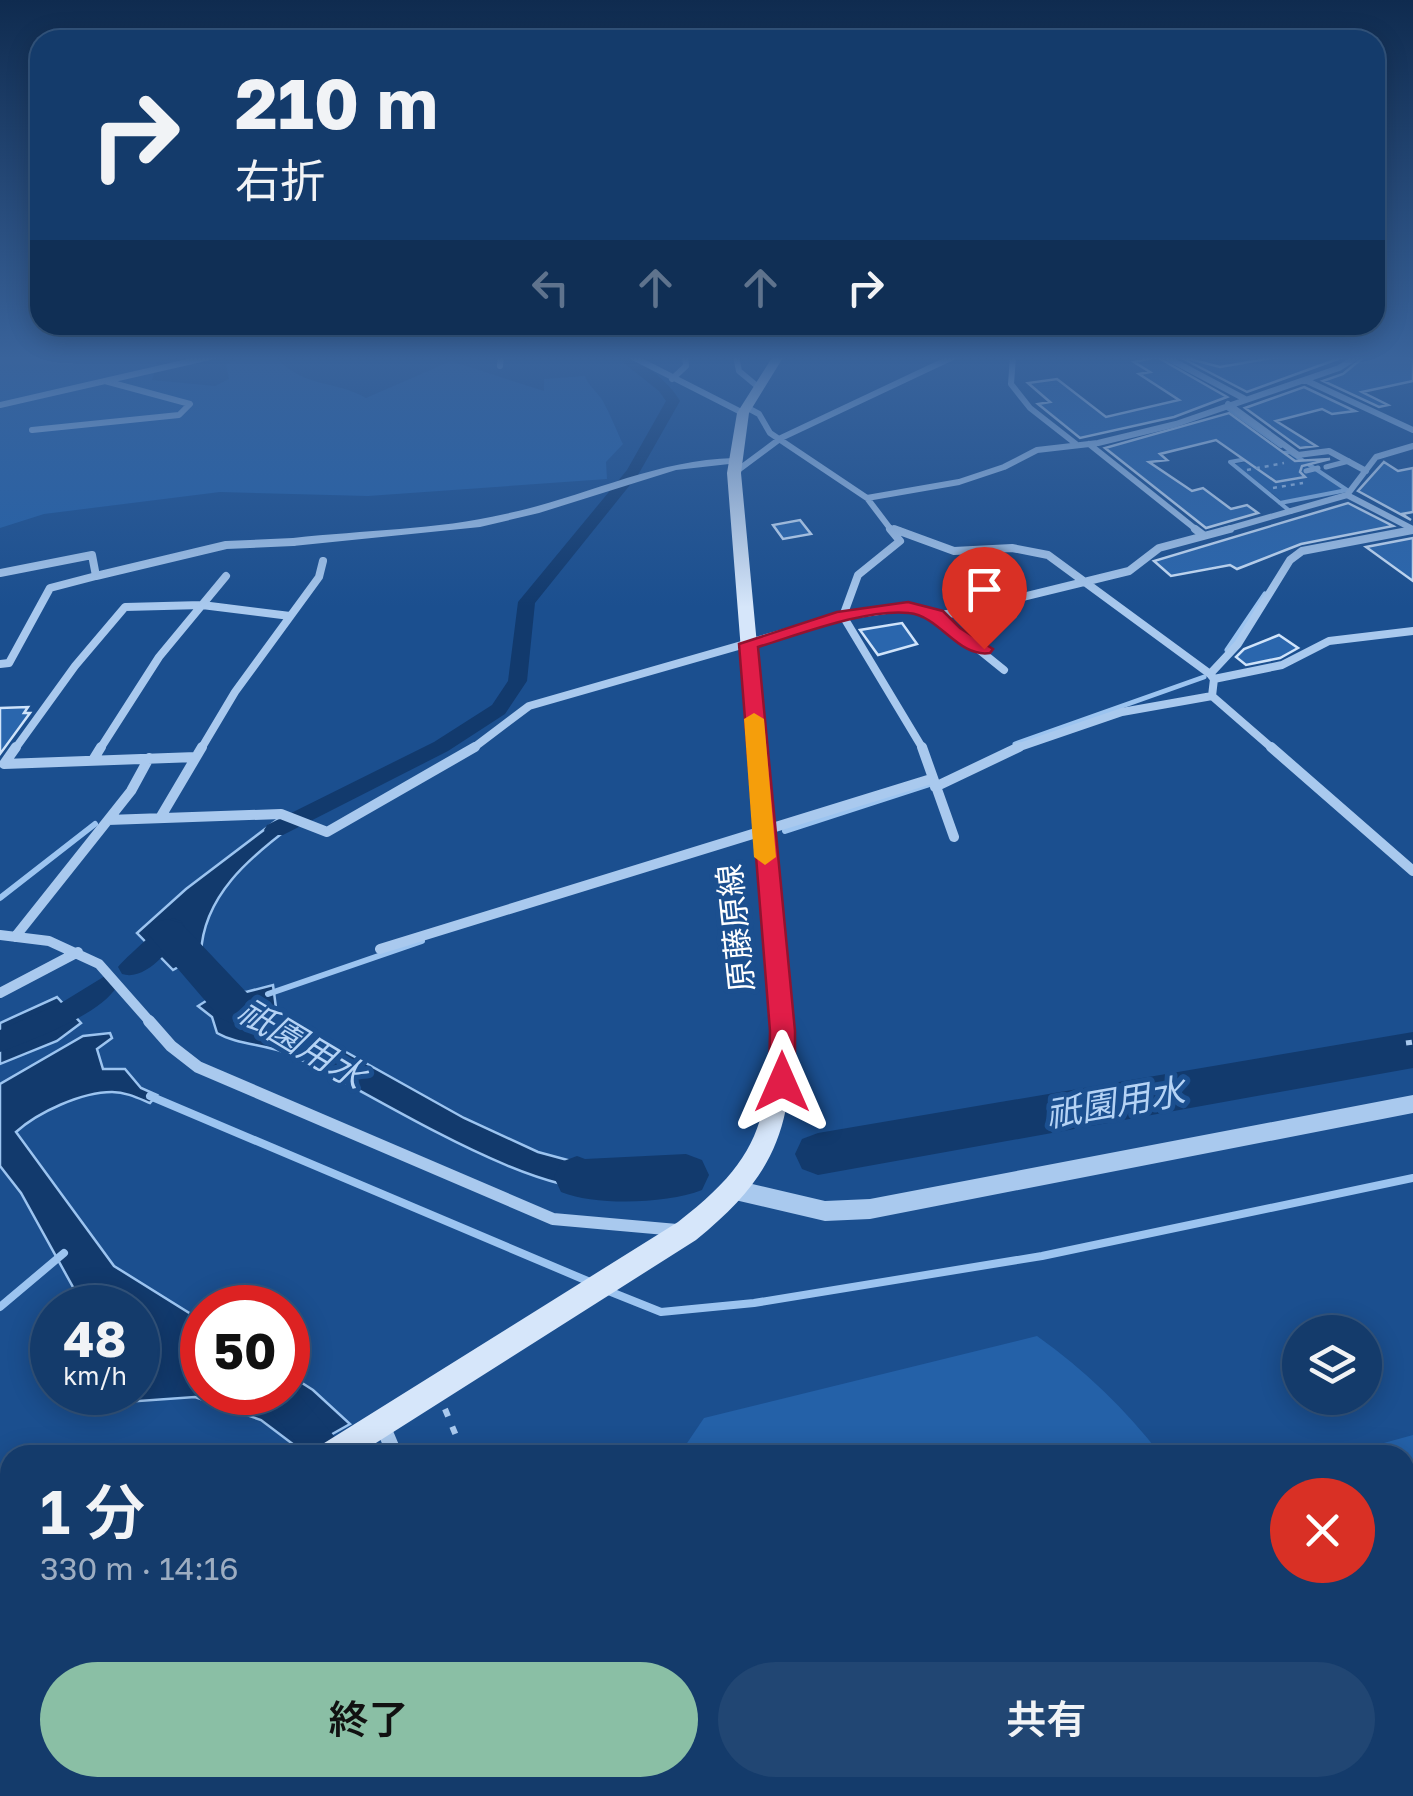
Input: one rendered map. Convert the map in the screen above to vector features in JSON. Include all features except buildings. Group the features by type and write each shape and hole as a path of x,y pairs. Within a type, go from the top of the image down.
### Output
{"main road":[{"name":"原藤原線","path":"347,1445 687,1231 735,1190 772,1134 782,1082 782,1031 734,467 739,440"}],"street":[{"path":"0,664 9,663 50,588 226,544 292,542 502,519 552,508 693,461 734,467 778,440"},
{"path":"784,440 866,498 900,541 896,549 860,573 843,616"},
{"path":"1072,440 1077,444"},
{"path":"866,498 959,482 1004,467 1036,450 1107,440"},
{"path":"1276,440 1298,456 1329,451 1366,471"},
{"path":"1089,444 1203,535"},
{"path":"1349,462 1413,446"},
{"path":"108,820 286,816 327,832 459,758 529,706 843,616 908,607 936,614 1086,584 1129,571 1159,548 1289,515 1346,494 1376,457"},
{"path":"1346,494 1411,529"},
{"path":"894,529 959,551 1027,546 1048,555 1212,676 1282,664 1329,641 1413,631"},
{"path":"1411,529 1302,551 1290,560 1238,644 1212,676 1212,696 1413,871"},
{"path":"0,573 92,554 96,576"},
{"path":"160,818 234,692 319,577 323,561"},
{"path":"93,760 159,657 226,576"},
{"path":"196,757 4,764 75,666 125,607 202,605 290,616"},
{"path":"936,614 953,632 984,649 1004,670"},
{"path":"843,616 918,736 954,838"},
{"path":"380,949 933,783 1122,712 1212,696"},
{"path":"15,936 131,791 149,758"},
{"path":"0,935 49,941 99,964 171,1046 198,1067 553,1219 687,1231"},
{"path":"0,993 78,952"},
{"path":"735,1190 825,1211 870,1209 1410,1104"},
{"path":"382,1424 391,1445"}],"lane":[{"path":"1306,471 1349,462"}],"path":[{"path":"1247,470 1284,463 1312,476 1309,482 1273,488"},
{"path":"437,1390 460,1445"}],"shaded area":[{"path":"0,440 621,440 623,444 606,462 607,479 368,496 220,492 44,514 0,528"},
{"path":"1292,455 1343,490 1282,501 1235,464"},
{"path":"1037,1336 1104,1391 1153,1445 686,1445 704,1418"},
{"path":"1413,1435 1413,1445 1376,1445"}],"water":[{"path":"277,820 293,825 232,880 210,914 201,954 173,970 137,933 186,889"},
{"path":"273,985 276,1008 287,1019 464,1118 538,1152 586,1165 629,1161 626,1187 591,1189 550,1181 504,1164 289,1054 217,1033 212,1017 198,1006 225,989 246,992"},
{"path":"57,997 81,1023 57,1041 0,1064 0,1023"},
{"path":"110,1033 112,1038 97,1049 103,1069 125,1069 141,1088 157,1095 150,1103 117,1092 87,1095 48,1111 16,1132 114,1266 144,1285 72,1285 21,1193 0,1166 0,1084 83,1036"},
{"path":"160,1295 180,1307 180,1398 160,1400"},
{"path":"310,1388 350,1424 313,1445 294,1445 261,1420 247,1415 310,1415"}],"waterway":[{"path":"275,830 441,747 499,709 513,692 520,670 527,602 633,472 651,440"},
{"path":"1272,440 1281,446"},
{"path":"1279,454 1290,452 1347,490 1280,503"},
{"path":"1252,458 1230,462 1280,503"},
{"path":"1280,503 1291,512"},
{"path":"1227,650 1265,594"},
{"path":"1015,744 1204,677"},
{"path":"785,831 936,782"},
{"path":"0,898 95,824"},
{"path":"130,967 154,950 173,927"},
{"name":"祇園用水","path":"167,934 234,1006 259,1020"},
{"path":"268,994 422,941"},
{"path":"0,1041 70,1010 105,986"},
{"name":"祇園用水","path":"818,1154 1413,1050"},
{"path":"150,1096 590,1282"},
{"name":"祇園用水","path":"577,1177 585,1180 686,1175"},
{"path":"606,1290 661,1312 754,1303 1042,1256 1413,1178"},
{"path":"0,1307 64,1253"},
{"path":"294,1415 320,1445"}],"slow traffic":[{"path":"754,719 765,857"}],"route":[{"path":"782,1082 782,1031 748,644 843,616 908,607 936,614 953,632 984,649"}]}
